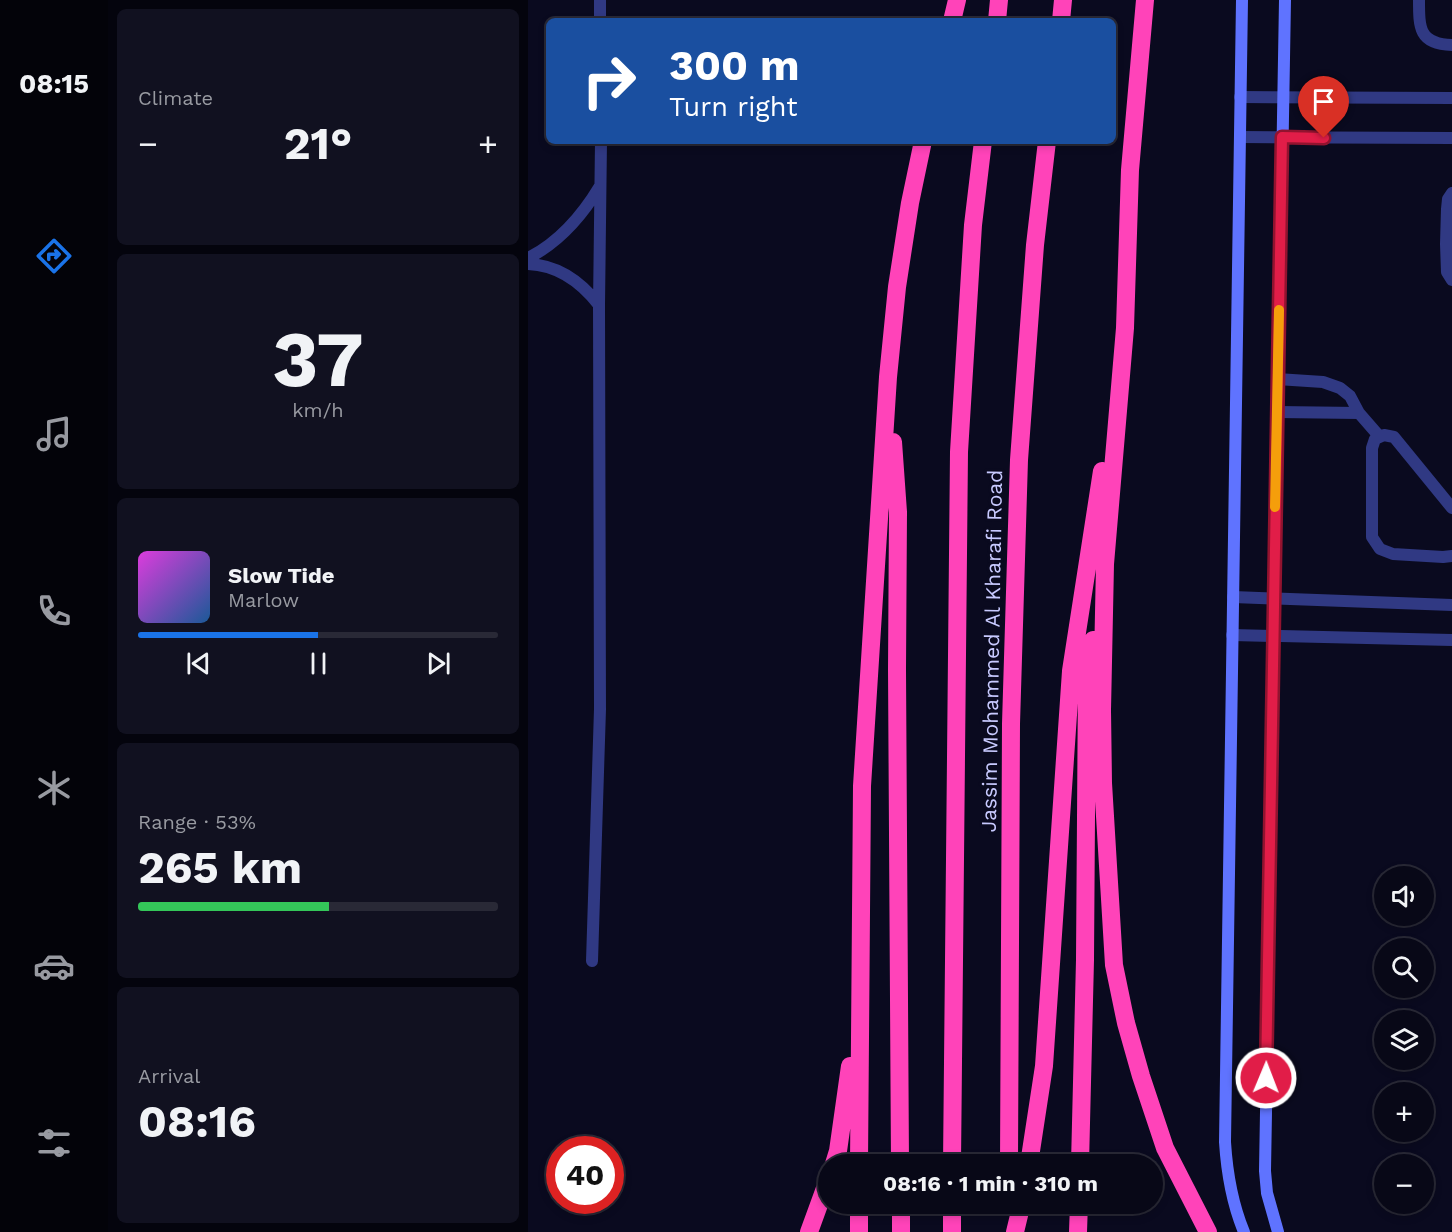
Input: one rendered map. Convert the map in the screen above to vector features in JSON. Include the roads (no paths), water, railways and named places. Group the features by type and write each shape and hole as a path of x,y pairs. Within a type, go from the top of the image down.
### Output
{"highway":[{"path":"953,18 957,0"},
{"path":"997,18 999,0"},
{"path":"1061,18 1063,0"},
{"path":"1145,0 1130,170 1125,328 1105,564 1102,751 1114,965 1126,1023 1162,1138 1208,1232"},
{"path":"859,1154 862,786 888,377 897,287 910,203 922,144"},
{"name":"Jassim Mohammed Al Kharafi Road","path":"952,1154 959,452 973,225 983,144"},
{"name":"Jassim Mohammed Al Kharafi Road","path":"1009,1154 1011,724 1019,460 1035,245 1047,144"},
{"path":"1031,1154 1044,1066 1071,671 1125,328"},
{"path":"888,377 898,512 900,1154"},
{"path":"1080,1154 1088,676 1105,564"},
{"path":"837,1154 860,987"},
{"path":"809,1232 818,1207"},
{"path":"859,1214 859,1232"},
{"path":"901,1214 901,1232"},
{"path":"952,1214 952,1232"},
{"path":"1009,1214 1009,1232"},
{"path":"1015,1232 1019,1214"},
{"path":"1078,1214 1078,1232"}],"street":[{"path":"1242,0 1225,1142 1226,1168 1231,1194 1244,1232"},
{"path":"1278,1232 1264,1171 1285,0"}],"lane":[{"path":"600,0 600,18"},
{"path":"1419,0 1419,24 1422,34 1431,41 1442,45 1452,45"},
{"path":"1240,97 1452,98"},
{"path":"1240,137 1452,138"},
{"path":"592,961 600,698 601,144"},
{"path":"528,258 550,244 573,224 601,185"},
{"path":"1452,193 1446,209 1449,244 1447,272 1452,280"},
{"path":"528,264 549,267 563,273 577,282 599,305"},
{"path":"1277,379 1335,385 1350,396 1359,413 1379,436"},
{"path":"1277,412 1359,413"},
{"path":"1452,508 1398,440 1389,435 1375,439 1372,448 1372,529 1375,544 1387,553 1393,554 1443,557 1452,555"},
{"path":"1233,597 1452,605"},
{"path":"1232,635 1452,640"}]}
